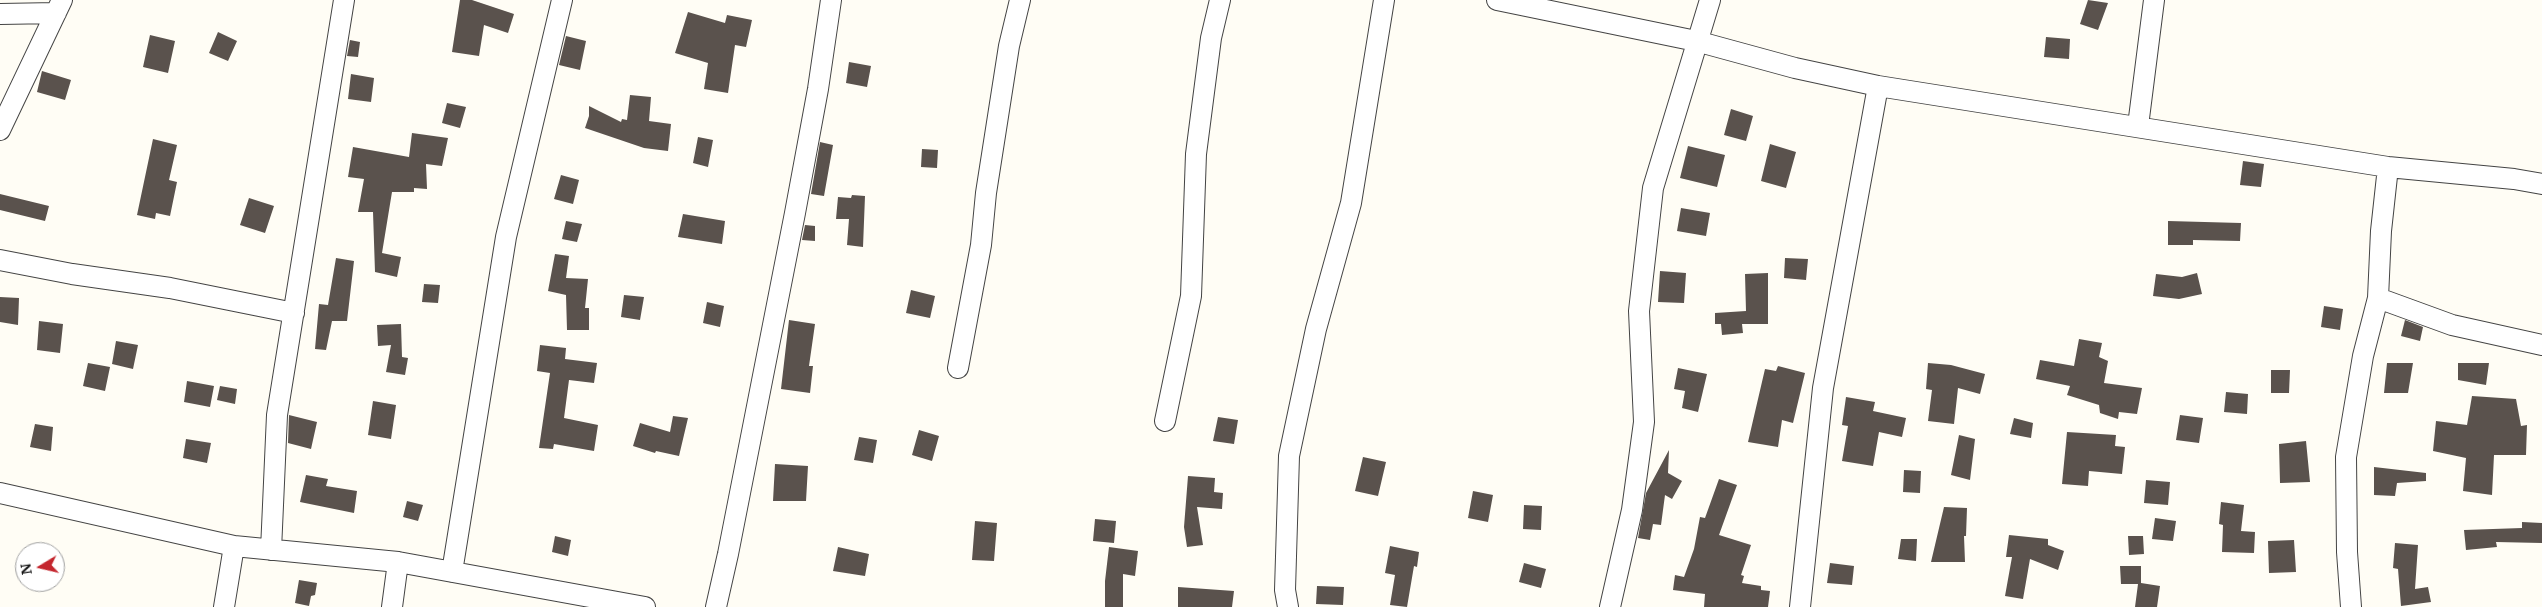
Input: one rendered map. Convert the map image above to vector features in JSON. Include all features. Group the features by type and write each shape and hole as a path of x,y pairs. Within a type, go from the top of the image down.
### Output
{"street":[{"path":"271,550 277,416 344,0"},
{"path":"452,572 506,237 562,0"},
{"path":"716,607 730,544 818,89 831,0"},
{"path":"958,368 981,245 986,193 1009,46 1020,0"},
{"path":"1165,421 1192,296 1196,154 1211,38 1220,0"},
{"path":"1288,607 1285,590 1289,456 1316,329 1351,203 1384,0"},
{"path":"1497,0 1696,41 1795,68 1878,86 2388,167 2514,179 2542,184"},
{"path":"1610,607 1632,510 1644,422 1639,310 1653,188 1696,41 1710,0"},
{"path":"2138,126 2151,1"},
{"path":"0,14 59,6"},
{"path":"0,130 59,6"},
{"path":"1800,607 1823,388 1878,86"},
{"path":"2351,607 2347,552 2346,458 2363,356 2378,298 2381,231 2388,167"},
{"path":"0,260 72,274 170,288 294,313"},
{"path":"2378,298 2452,325 2542,345"},
{"path":"0,493 234,546 398,562 645,607"},
{"path":"224,607 234,546"},
{"path":"392,607 398,562"}],"building":[{"path":"460,0 472,0 514,14 508,33 484,25 479,56 452,52"},
{"path":"2088,0 2108,3 2098,30 2080,24"},
{"path":"688,12 725,23 727,15 752,20 746,47 735,45 728,93 704,89 708,63 675,53"},
{"path":"218,32 237,41 228,61 209,53"},
{"path":"150,35 175,41 168,73 143,67"},
{"path":"566,36 586,41 580,70 559,65"},
{"path":"2046,37 2070,39 2069,59 2044,57"},
{"path":"350,40 360,42 358,57 347,56"},
{"path":"849,62 871,66 867,87 846,83"},
{"path":"42,71 71,80 65,100 37,92"},
{"path":"351,74 374,78 371,102 348,99"},
{"path":"630,95 651,97 649,121 671,124 668,151 644,148 585,128 589,116 589,106 621,122 622,119 627,120"},
{"path":"447,103 466,107 460,128 442,123"},
{"path":"1731,109 1753,116 1746,141 1724,135"},
{"path":"412,133 448,138 442,166 426,164 427,189 414,188 414,192 392,192 382,253 401,257 397,277 375,272 373,212 358,212 364,179 348,177 353,147 409,157"},
{"path":"698,137 713,140 708,167 693,163"},
{"path":"153,139 177,145 169,180 177,182 170,216 156,213 155,219 137,215"},
{"path":"820,142 833,145 824,196 811,194"},
{"path":"1770,144 1796,152 1786,188 1761,181"},
{"path":"1688,146 1725,155 1717,187 1680,178"},
{"path":"922,149 938,150 937,168 921,167"},
{"path":"2243,161 2264,164 2261,187 2240,185"},
{"path":"561,175 579,180 573,204 554,199"},
{"path":"0,194 49,206 45,221 0,210"},
{"path":"852,195 865,196 863,247 847,245 849,219 836,219 838,197 851,198"},
{"path":"249,198 274,206 265,233 240,225"},
{"path":"1681,208 1710,213 1706,236 1677,231"},
{"path":"683,214 725,221 722,244 678,237"},
{"path":"566,221 582,224 577,242 562,239"},
{"path":"2168,221 2241,223 2240,241 2193,240 2193,245 2168,245"},
{"path":"805,225 815,226 815,241 802,240"},
{"path":"555,254 569,256 566,278 588,279 585,308 589,308 589,330 567,330 566,295 548,291"},
{"path":"336,258 354,261 347,321 332,321 326,350 315,349 319,304 328,305"},
{"path":"1785,258 1808,259 1806,280 1784,278"},
{"path":"1660,271 1686,273 1684,303 1658,302"},
{"path":"1768,273 1768,324 1742,324 1743,333 1722,335 1721,324 1715,324 1715,313 1746,311 1745,274"},
{"path":"2197,273 2202,294 2179,299 2153,296 2156,274 2182,277"},
{"path":"424,284 440,285 438,303 422,302"},
{"path":"911,290 935,296 930,318 906,313"},
{"path":"624,295 644,297 640,320 621,317"},
{"path":"0,297 19,298 18,325 0,322"},
{"path":"707,302 724,306 720,327 703,323"},
{"path":"2324,306 2343,309 2340,330 2321,327"},
{"path":"789,320 815,324 809,366 813,366 810,393 781,389"},
{"path":"2405,320 2423,327 2420,341 2401,336"},
{"path":"39,321 63,324 60,353 37,350"},
{"path":"401,324 402,357 408,358 405,375 386,372 391,345 378,346 377,325"},
{"path":"2079,339 2102,343 2099,357 2108,361 2104,383 2142,388 2137,414 2119,412 2118,419 2100,413 2099,405 2067,395 2070,386 2036,379 2040,360 2074,366"},
{"path":"116,341 138,345 133,369 112,364"},
{"path":"540,345 566,348 565,359 597,363 594,383 569,380 564,418 598,425 594,451 554,444 553,449 539,448 550,373 537,371"},
{"path":"88,363 110,367 105,391 83,386"},
{"path":"1928,363 1951,365 1985,374 1980,394 1958,388 1954,424 1928,421 1932,390 1926,389"},
{"path":"2387,363 2413,363 2408,393 2384,393"},
{"path":"2458,363 2489,363 2486,385 2458,380"},
{"path":"1778,366 1805,373 1793,423 1782,420 1778,447 1748,442 1765,369 1776,371"},
{"path":"1678,368 1707,374 1698,412 1682,408 1685,391 1674,389"},
{"path":"2271,370 2290,370 2289,393 2271,393"},
{"path":"187,381 214,386 210,407 184,402"},
{"path":"220,386 237,389 235,404 217,400"},
{"path":"2226,392 2248,394 2247,414 2224,412"},
{"path":"2472,396 2516,399 2521,426 2527,425 2526,455 2494,455 2492,495 2463,491 2466,458 2433,451 2436,421 2467,425"},
{"path":"1846,397 1875,402 1873,411 1906,418 1902,437 1879,432 1873,466 1842,461 1848,426 1842,425"},
{"path":"373,401 396,405 391,439 368,435"},
{"path":"289,415 317,422 311,449 288,443"},
{"path":"2180,415 2203,418 2199,443 2176,440"},
{"path":"673,416 688,418 679,456 656,451 655,453 633,446 640,423 670,432"},
{"path":"1218,417 1238,420 1234,444 1213,441"},
{"path":"2014,418 2033,423 2031,438 2010,434"},
{"path":"35,424 53,427 51,451 30,447"},
{"path":"919,430 939,436 932,461 912,455"},
{"path":"2067,432 2116,435 2115,446 2125,447 2122,474 2089,471 2088,486 2062,484"},
{"path":"1959,435 1975,439 1970,480 1951,475"},
{"path":"859,437 877,440 873,463 854,460"},
{"path":"186,439 211,443 207,463 183,458"},
{"path":"2306,441 2310,482 2280,483 2279,444"},
{"path":"1669,450 1668,473 1682,481 1672,499 1665,495 1661,525 1653,524 1650,540 1638,538 1646,493"},
{"path":"1363,457 1386,462 1378,496 1355,491"},
{"path":"775,464 808,466 806,501 773,501"},
{"path":"2374,467 2426,473 2426,481 2397,483 2395,496 2374,495"},
{"path":"1904,470 1921,471 1920,493 1903,492"},
{"path":"306,475 328,479 326,486 357,491 354,513 300,502"},
{"path":"1188,476 1215,478 1214,492 1223,493 1222,509 1197,507 1203,545 1187,547 1184,527"},
{"path":"1719,479 1737,485 1719,535 1751,545 1741,575 1744,576 1742,583 1761,586 1761,590 1770,591 1768,607 1704,607 1705,594 1673,590 1675,575 1684,577 1694,549 1700,517 1705,518"},
{"path":"2146,480 2170,482 2168,505 2144,503"},
{"path":"1473,491 1493,495 1488,522 1468,518"},
{"path":"407,501 423,505 418,521 403,517"},
{"path":"2221,502 2244,505 2241,531 2255,532 2254,553 2222,552 2223,525 2219,524"},
{"path":"1524,505 1542,506 1541,530 1523,529"},
{"path":"1944,507 1967,508 1966,536 1964,536 1965,562 1931,562"},
{"path":"2155,518 2176,521 2173,541 2152,539"},
{"path":"1095,519 1116,521 1114,543 1093,541"},
{"path":"975,521 997,523 994,561 972,560"},
{"path":"2522,522 2542,523 2542,543 2496,542 2497,547 2466,550 2464,530 2522,528"},
{"path":"2009,535 2048,539 2048,545 2064,551 2058,570 2030,559 2023,599 2005,596 2012,557 2006,557"},
{"path":"555,536 571,540 568,556 552,552"},
{"path":"2128,536 2143,536 2144,554 2129,555"},
{"path":"1901,539 1917,539 1916,561 1898,559"},
{"path":"2294,540 2296,572 2269,573 2268,541"},
{"path":"2395,543 2418,545 2415,589 2428,587 2431,602 2401,606 2398,569 2393,568"},
{"path":"1390,546 1419,552 1417,567 1414,566 1407,607 1390,605 1395,575 1385,573"},
{"path":"838,547 869,554 865,576 833,571"},
{"path":"1109,547 1138,551 1135,576 1123,574 1123,607 1105,607 1105,581"},
{"path":"1524,563 1546,569 1541,588 1519,582"},
{"path":"1830,563 1854,566 1852,585 1827,583"},
{"path":"2120,566 2141,566 2141,583 2160,586 2157,607 2135,607 2138,584 2121,584"},
{"path":"299,580 317,583 315,595 311,596 309,606 295,603"},
{"path":"1317,586 1344,587 1343,605 1316,604"},
{"path":"1178,587 1234,591 1232,607 1178,607"}]}
